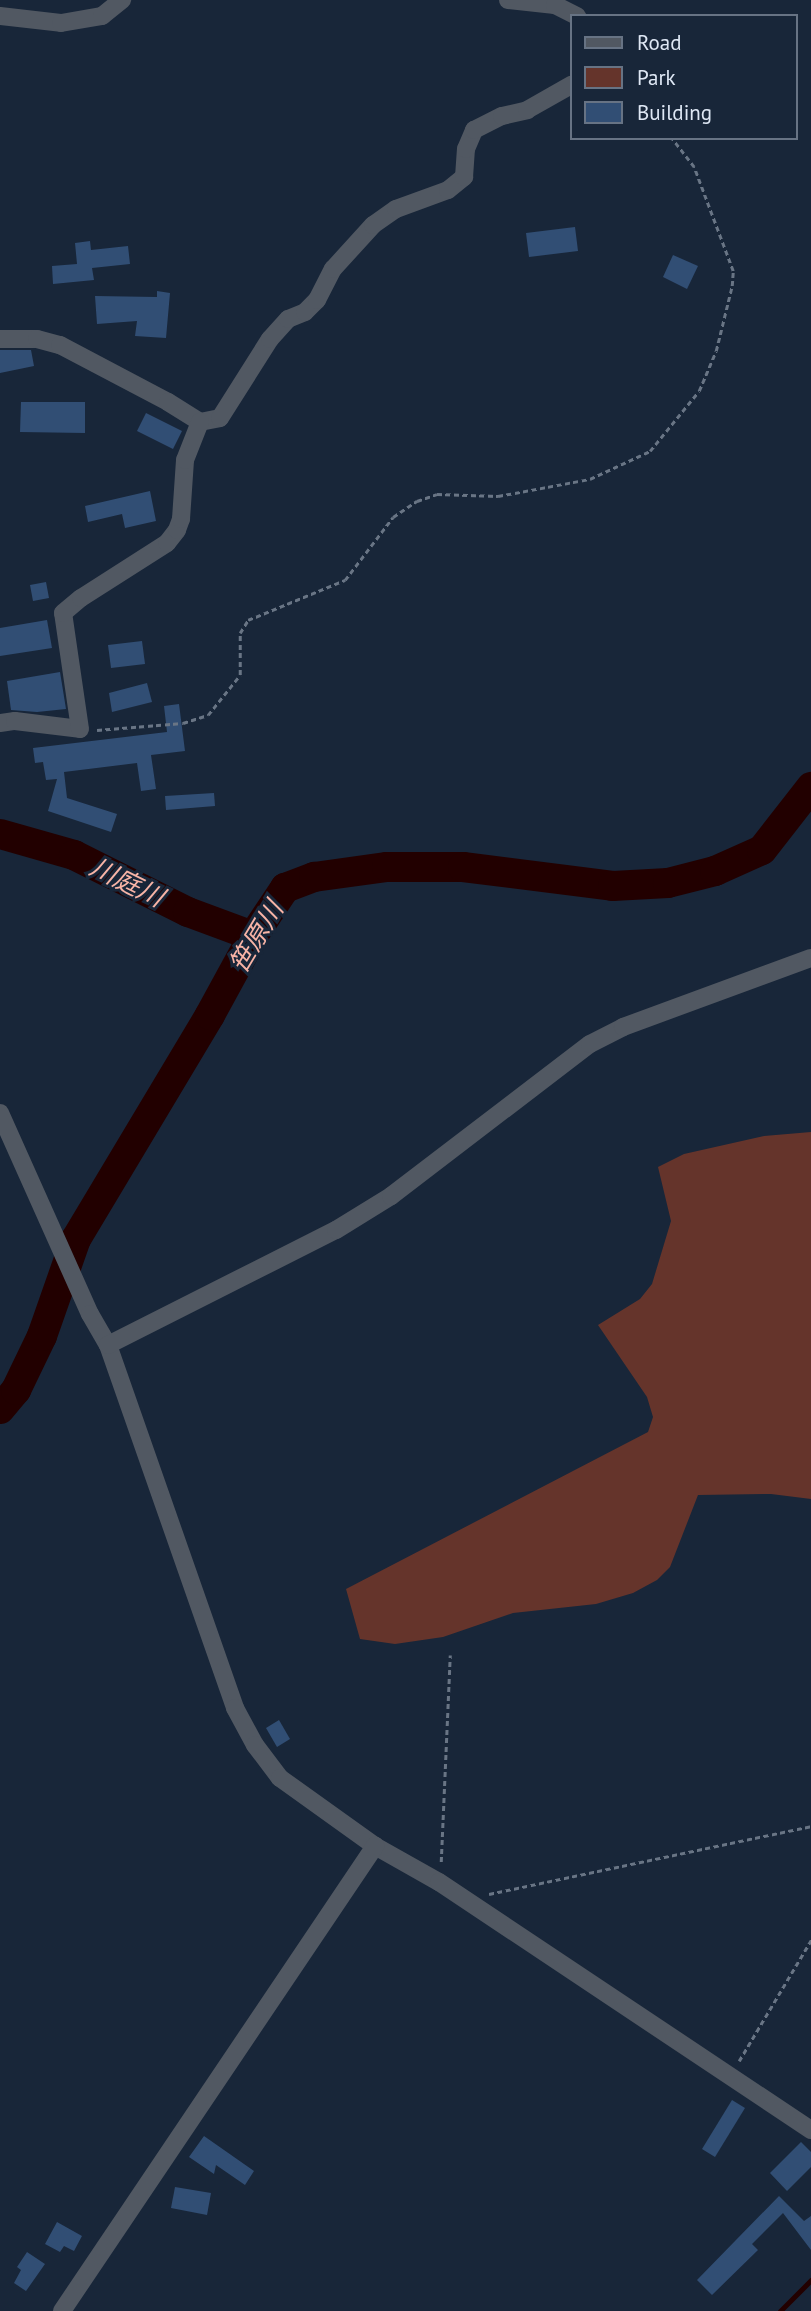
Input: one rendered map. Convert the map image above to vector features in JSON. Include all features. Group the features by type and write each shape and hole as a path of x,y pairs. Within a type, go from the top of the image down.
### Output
{"street":[{"path":"0,16 61,23 102,16 122,0"},
{"path":"508,0 555,5 573,14"},
{"path":"0,339 37,339 60,345 168,402 200,422 220,418 270,338 288,319 305,312 317,300 326,288 334,269 373,225 396,208 448,190 464,177 466,149 474,130 502,116 527,110 570,86"},
{"path":"0,723 15,721 80,729 64,613 81,598 167,543 177,530 181,519 185,460 200,422"},
{"path":"108,1345 336,1230 391,1196 590,1044 623,1027 811,958"},
{"path":"0,1113 90,1314 108,1345 235,1708 256,1745 280,1778 375,1846 439,1882 811,2130"},
{"path":"62,2311 375,1846"}],"path":[{"path":"80,729 120,730 184,723 208,715 240,675 240,633 248,620 345,580 393,517 417,501 437,494 498,496 590,479 650,451 699,391 720,338 732,286 733,271 694,167 673,140"},
{"path":"439,1882 443,1850 450,1655"},
{"path":"463,1900 811,1826"},
{"path":"730,2076 811,1940"}],"green space":[{"path":"811,1132 811,1499 771,1494 698,1495 670,1567 657,1580 633,1593 596,1604 513,1613 443,1637 395,1644 360,1639 346,1589 648,1432 653,1417 647,1397 598,1325 640,1299 652,1284 671,1221 658,1167 684,1154 764,1136"}],"building":[{"path":"575,227 578,251 529,257 526,233"},
{"path":"90,241 91,250 128,246 130,264 92,268 94,280 53,284 52,266 77,264 75,243"},
{"path":"673,255 698,266 687,289 663,277"},
{"path":"157,291 170,293 166,338 135,336 137,321 97,324 95,296 157,297"},
{"path":"0,350 31,350 34,366 0,373"},
{"path":"21,402 85,402 85,433 20,432"},
{"path":"146,413 182,431 173,449 137,431"},
{"path":"150,491 156,521 125,528 122,514 88,522 85,506"},
{"path":"46,582 49,598 33,601 30,585"},
{"path":"47,620 52,648 0,656 0,628"},
{"path":"142,641 145,664 111,668 108,645"},
{"path":"60,672 66,709 37,712 11,710 7,681"},
{"path":"147,683 152,702 112,712 109,693"},
{"path":"179,704 185,751 151,755 156,789 141,791 137,763 64,772 67,798 117,814 111,832 48,811 57,779 46,780 43,762 35,763 33,748 167,732 164,706"},
{"path":"214,793 215,806 166,810 165,796"},
{"path":"279,1720 290,1739 277,1747 266,1728"},
{"path":"732,2100 745,2108 715,2157 702,2149"},
{"path":"204,2136 254,2171 245,2185 216,2165 214,2174 189,2157"},
{"path":"801,2142 811,2152 811,2167 787,2191 770,2173"},
{"path":"175,2187 211,2193 207,2215 171,2208"},
{"path":"779,2196 804,2221 811,2216 811,2250 783,2213 752,2244 758,2250 712,2295 697,2280"},
{"path":"57,2222 82,2236 74,2251 64,2246 60,2252 45,2244"},
{"path":"27,2252 45,2264 26,2291 14,2283 21,2270 17,2267"}],"waterway":[{"name":"笹原川","path":"0,1409 16,1390 42,1336 76,1239 210,1015 253,936 285,888 314,877 387,867 463,867 613,886 668,883 715,871 762,850 811,787"},
{"name":"川庭川","path":"0,834 74,855 188,912 253,936"},
{"path":"780,2311 811,2280"}]}
